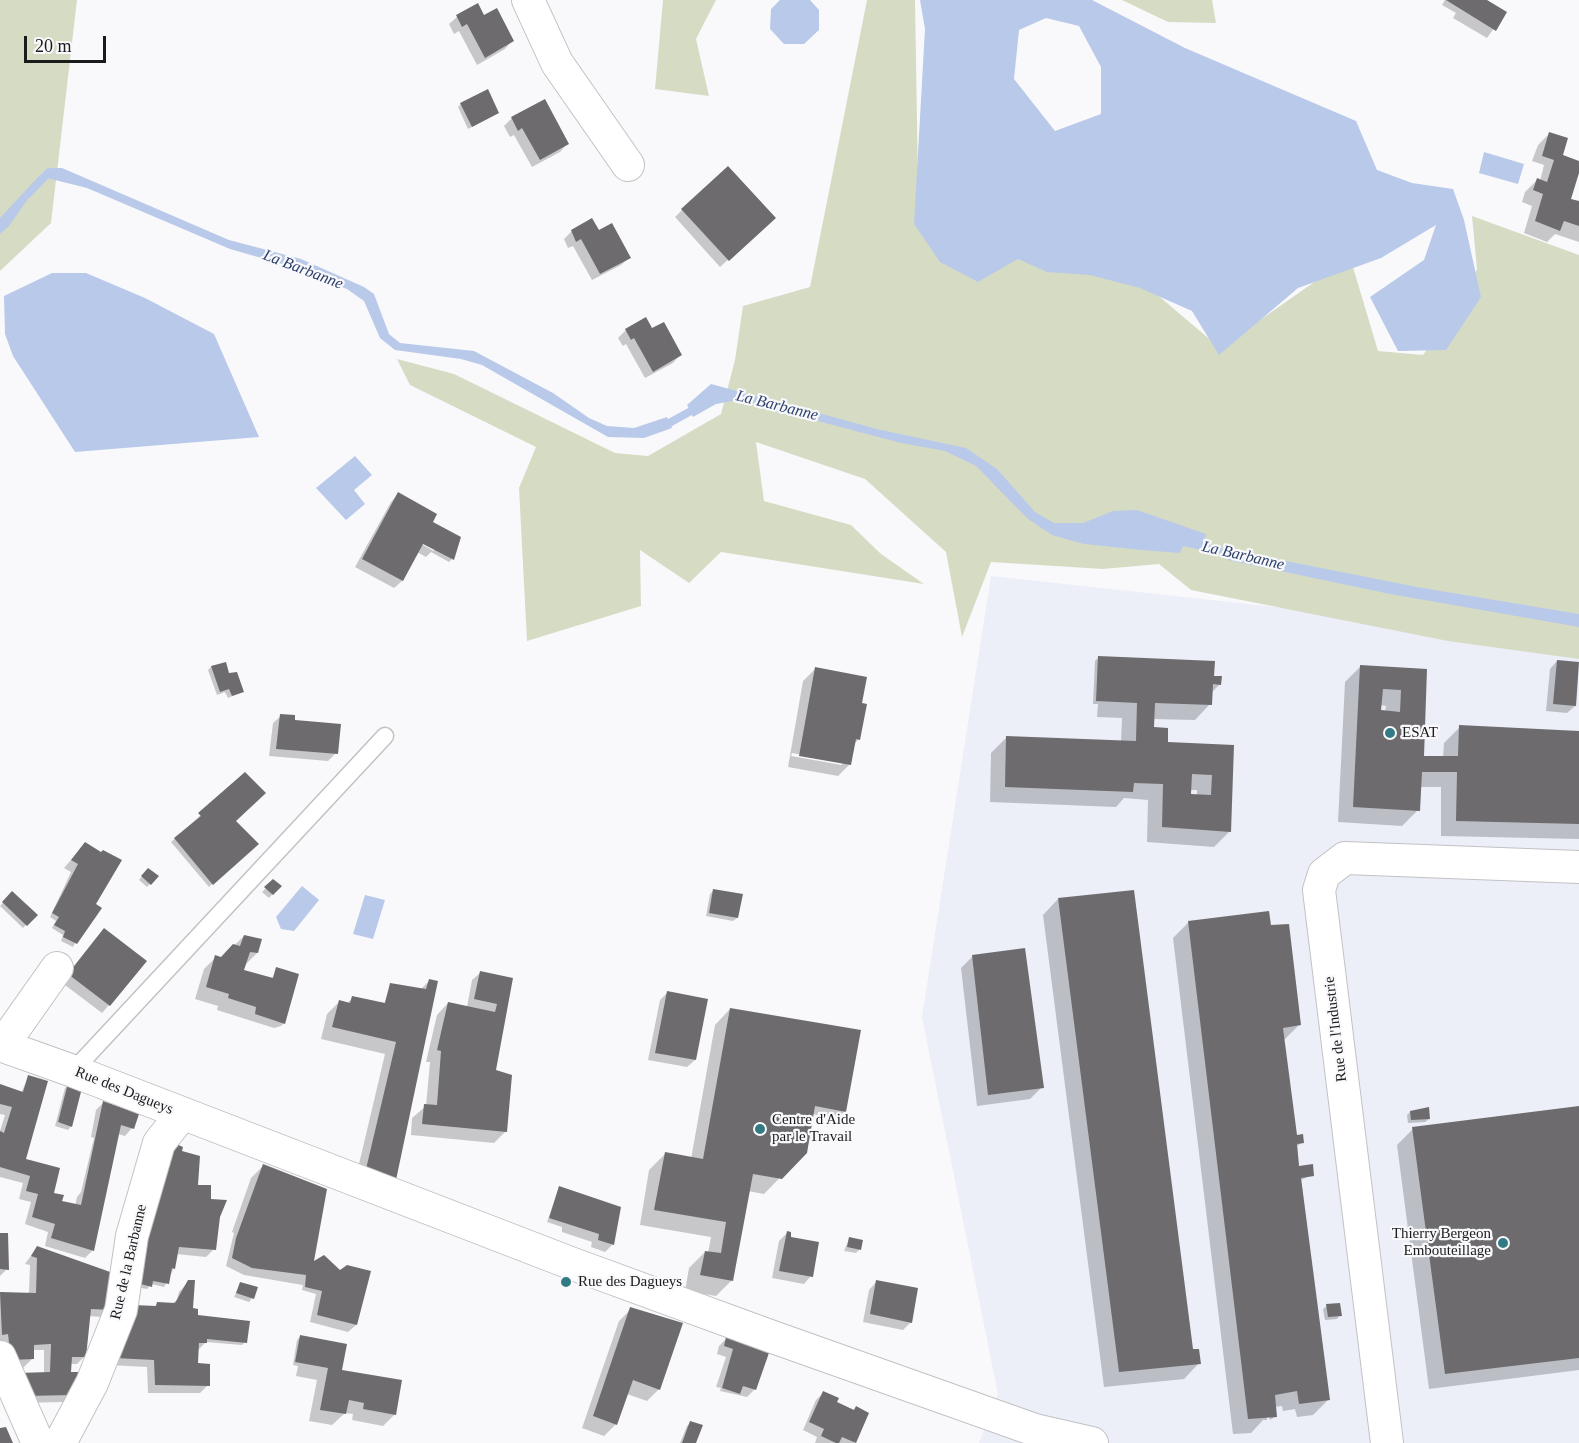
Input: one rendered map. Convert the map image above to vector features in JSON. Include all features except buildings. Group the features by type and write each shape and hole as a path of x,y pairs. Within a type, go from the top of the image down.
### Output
{"street":[{"path":"528,0 557,63 628,165"},
{"name":"Rue de l'Industrie","path":"1387,1443 1319,890 1324,874 1345,858 1579,867"},
{"name":"Rue des Dagueys","path":"57,968 1,1046 73,1071 759,1332 1035,1430 1092,1443"},
{"name":"Rue de la Barbanne","path":"60,1443 92,1383 121,1310 132,1236 159,1143 182,1114"},
{"path":"0,1358 38,1443"}],"lane":[{"path":"73,1071 386,736"}],"shaded area":[{"path":"991,576 1579,640 1579,1443 979,1443 998,1394 922,1017"}],"green space":[{"path":"0,0 77,0 51,223 0,271"},
{"path":"663,0 716,0 696,39 709,96 655,89"},
{"path":"867,0 915,0 918,181 1108,253 1220,348 1350,257 1378,351 1423,355 1458,307 1477,269 1472,216 1579,255 1579,659 1448,641 1191,590 1159,564 1103,569 991,562 962,637 946,552 865,479 756,442 764,501 851,525 881,554 924,584 721,552 689,583 640,550 641,606 527,641 519,488 536,447 410,385 397,359 454,374 615,453 648,456 721,414 735,360 743,306 810,287"},
{"path":"1122,0 1212,0 1216,23 1168,22"}],"water":[{"path":"780,0 810,0 819,10 819,30 804,44 784,44 770,29 771,9"},
{"path":"920,0 1092,0 1185,48 1356,121 1377,170 1412,183 1453,189 1464,220 1481,297 1446,350 1398,351 1370,297 1424,260 1436,225 1381,258 1298,288 1219,355 1192,311 1140,288 1090,275 1047,272 1018,259 978,282 940,262 914,224 925,29","holes":["1046,18 1079,26 1101,67 1101,114 1055,131 1014,79 1019,30"]},
{"path":"1484,152 1524,164 1518,184 1479,173"},
{"path":"53,168 62,168 229,240 301,259 364,287 374,294 389,334 400,343 474,351 553,393 589,418 607,426 634,428 667,417 672,428 644,438 608,437 482,365 461,359 395,350 380,338 364,301 347,289 289,266 230,249 87,188 39,176"},
{"path":"39,176 35,189 9,226 0,234 0,218"},
{"path":"52,273 86,273 145,298 214,334 259,437 75,452 13,356 5,334 4,296"},
{"path":"711,384 881,430 966,448 997,469 1035,512 1054,523 1083,523 1113,511 1137,510 1206,534 1204,544 1226,549 1225,555 1183,546 1180,553 1084,544 1052,535 1028,519 976,466 945,451 901,443 738,400 716,404 693,417 687,405"},
{"path":"355,456 372,475 354,490 365,504 346,520 316,488"},
{"path":"1230,550 1417,587 1579,614 1579,627 1390,594 1228,560"},
{"path":"302,886 319,900 294,931 281,929 276,917"},
{"path":"365,895 385,900 373,939 353,934"}],"waterway":[{"name":"La Barbanne","path":"28,194 49,172 54,174"},
{"name":"La Barbanne","path":"662,427 700,406"}],"place":[{"name":"ESAT","path":"1390,733"},
{"name":"Centre d'Aide par le Travail","path":"760,1129"},
{"name":"Thierry Bergeon Embouteillage","path":"1503,1243"},
{"name":"Rue des Dagueys","path":"566,1282"}]}
